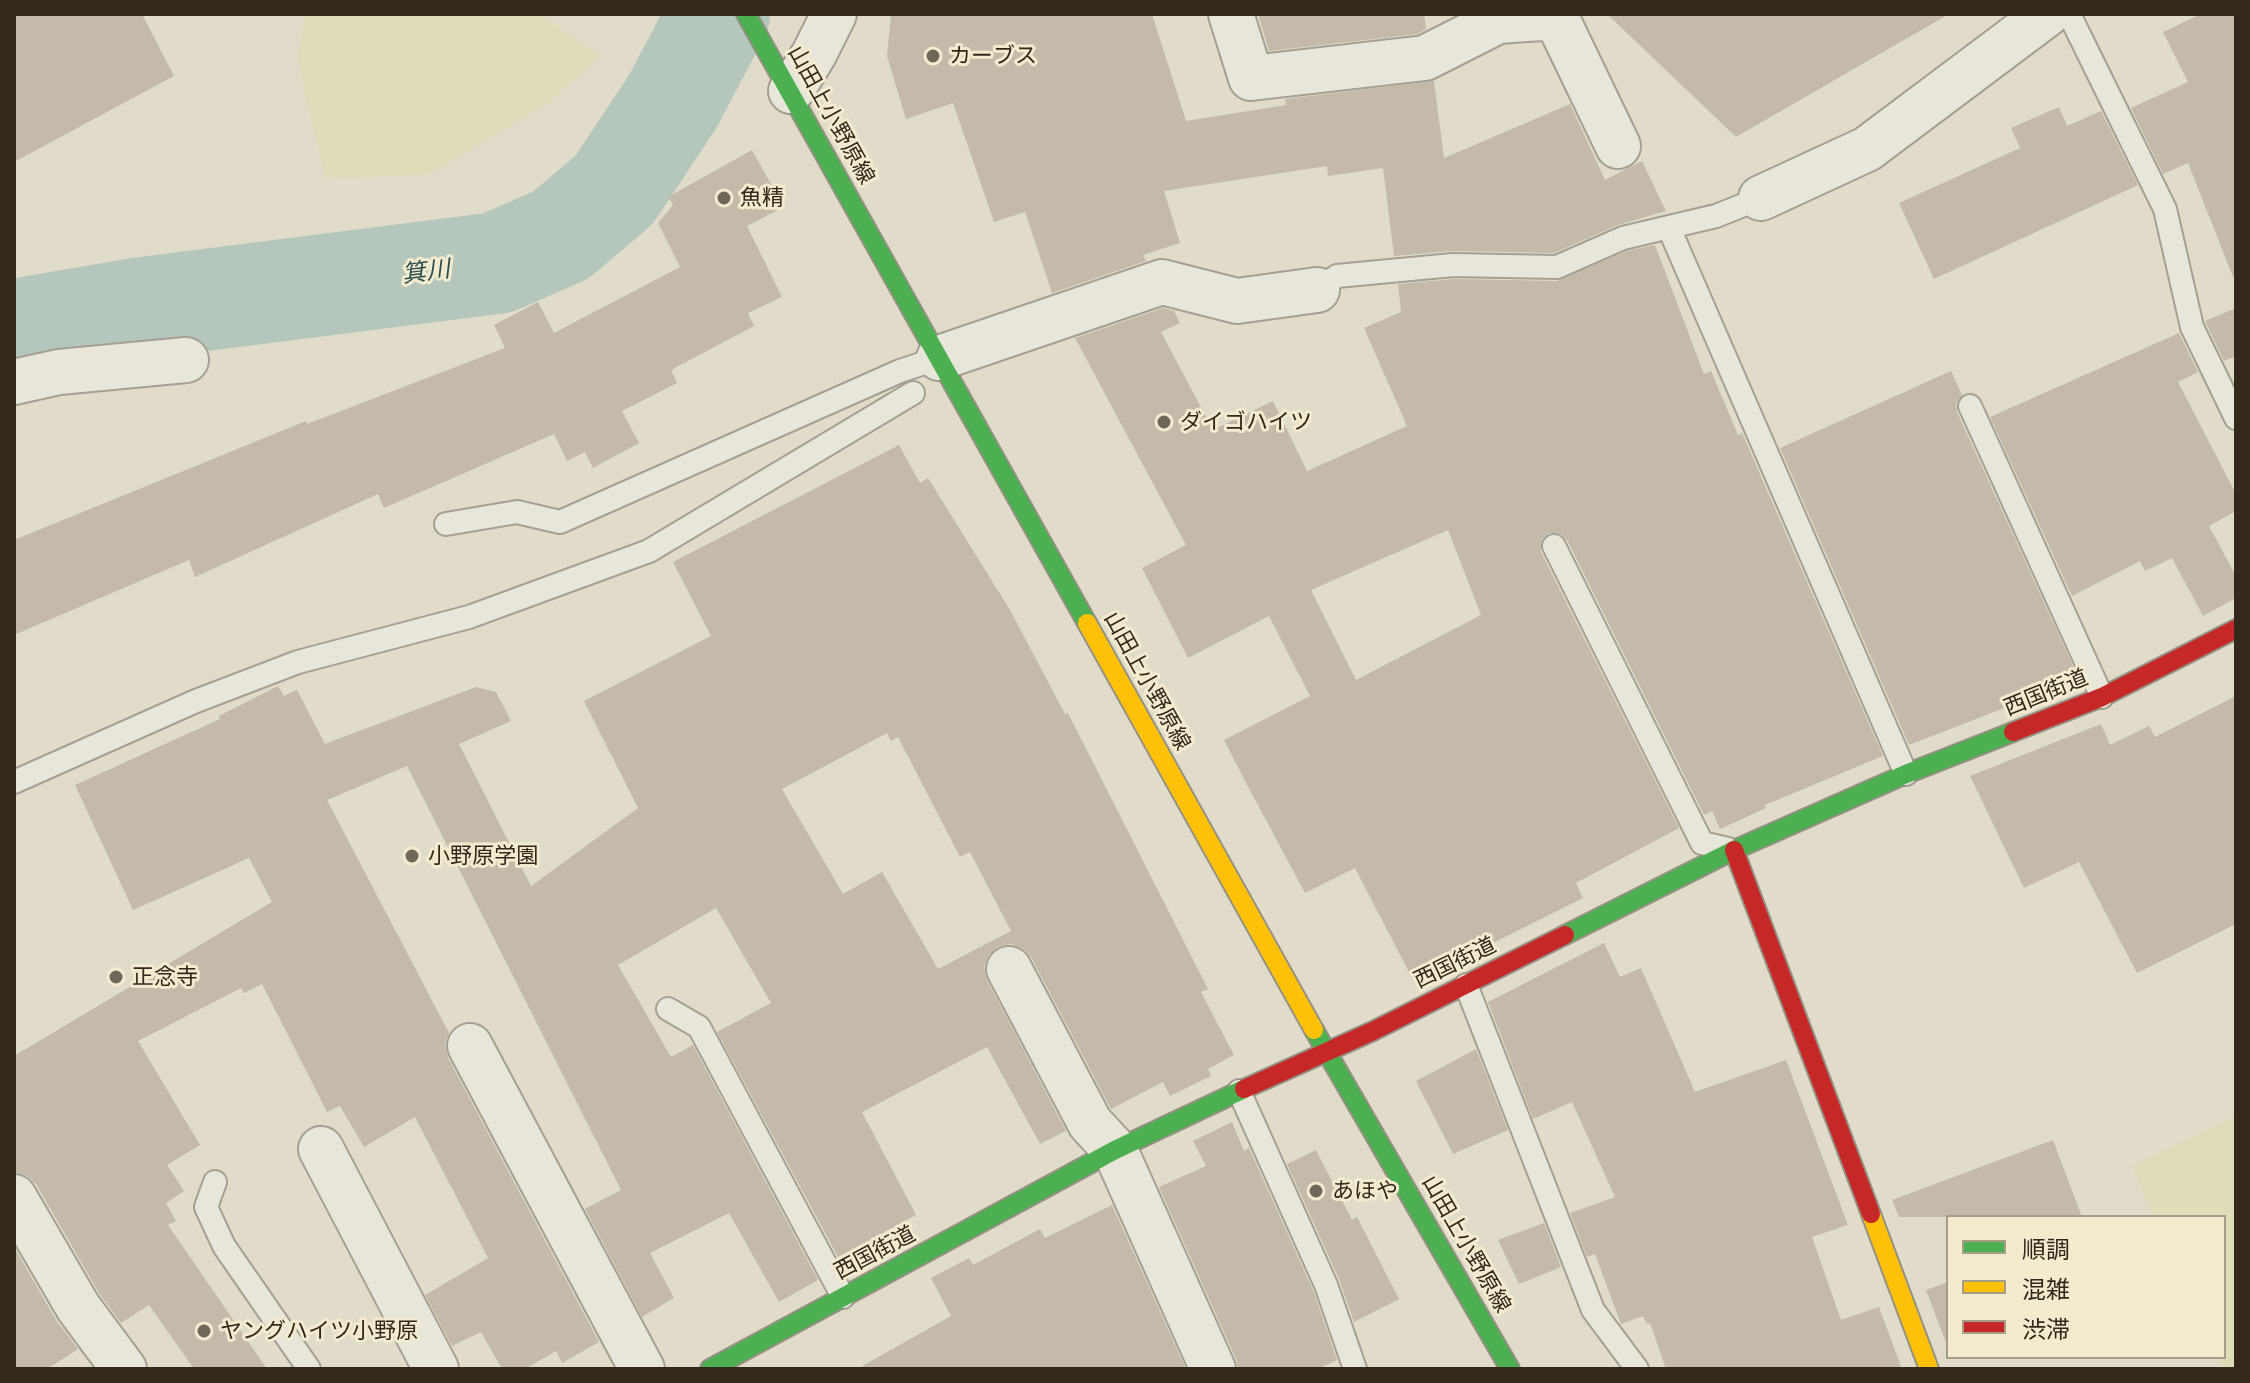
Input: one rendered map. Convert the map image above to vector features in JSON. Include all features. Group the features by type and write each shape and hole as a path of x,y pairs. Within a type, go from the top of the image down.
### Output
{"street":[{"path":"791,91 834,14"},
{"path":"1231,14 1251,78 1425,58 1497,18 1556,17 1618,146"},
{"path":"1761,198 1867,149 2047,14"},
{"name":"山田上小野原線","path":"758,22 791,91 939,358 1326,1051 1510,1369"},
{"path":"939,358 1162,282 1237,301 1317,290"},
{"path":"14,382 59,372 186,360"},
{"name":"西国街道","path":"710,1369 1115,1150 1466,985 1734,850 1906,774 2102,697 2236,629"},
{"path":"1734,850 1929,1369"},
{"path":"1009,969 1090,1123 1115,1150 1213,1369"},
{"path":"470,1046 642,1369"},
{"path":"321,1149 436,1369"},
{"path":"14,1197 78,1307 124,1369"}],"lane":[{"path":"2069,14 2165,209 2192,327 2236,418"},
{"path":"1317,290 1337,276 1453,265 1557,267 1623,238 1716,216 1761,198"},
{"path":"1669,228 1906,774"},
{"path":"446,524 517,512 560,522 900,371 939,358"},
{"path":"14,782 196,701 298,662 469,617 649,551 913,393"},
{"path":"1970,406 2102,697"},
{"path":"1554,546 1702,843 1734,850"},
{"path":"1466,985 1593,1310 1637,1369"},
{"path":"668,1009 699,1027 843,1297"},
{"path":"1239,1091 1326,1285 1355,1369"},
{"path":"215,1182 206,1207 224,1246 309,1369"}],"shaded area":[{"path":"306,14 540,14 600,56 551,101 428,175 325,178 297,57"},
{"path":"2236,1116 2236,1369 2221,1369 2217,1359 2226,1359 2226,1215 2153,1215 2132,1166"}],"building":[{"path":"14,14 142,14 174,76 14,162"},
{"path":"891,14 1152,14 1186,121 1286,105 1285,99 1434,81 1444,158 1570,104 1605,180 1642,161 1666,211 1618,225 1554,253 1453,251 1394,256 1383,168 1328,176 1327,166 1164,191 1180,243 1143,255 1146,261 1052,293 1025,212 994,222 953,103 906,119 887,56"},
{"path":"1258,14 1424,14 1426,29 1418,34 1269,51"},
{"path":"1607,14 1949,14 1736,137"},
{"path":"2201,14 2236,14 2236,277 2233,277 2188,163 2163,174 2131,108 2188,82 2163,32"},
{"path":"2059,107 2067,126 2101,111 2138,185 1934,279 1899,203 2020,148 2011,128"},
{"path":"752,150 784,207 747,226 782,297 748,313 754,326 671,370 677,383 622,411 639,443 593,468 585,452 567,461 554,434 384,508 378,494 195,577 189,560 14,635 14,540 306,421 307,424 505,348 494,325 538,302 554,333 680,267 658,223 673,205 668,197"},
{"path":"1655,245 1704,374 1711,371 1738,435 1742,433 1883,756 1765,805 1766,808 1720,829 1712,811 1704,815 1567,540 1561,534 1548,533 1542,539 1541,552 1679,828 1576,883 1583,898 1439,970 1437,965 1412,978 1355,868 1305,893 1245,781 1224,740 1310,696 1269,616 1188,658 1142,568 1186,545 1075,338 1163,308 1174,311 1180,323 1161,332 1213,430 1273,401 1307,471 1407,426 1364,328 1401,312 1398,284 1454,279 1557,281 1627,251","holes":["1448,530 1481,615 1356,680 1311,590"]},
{"path":"2236,308 2236,356 2224,361 2205,321"},
{"path":"2179,333 2198,372 2178,382 2236,494 2236,511 2209,526 2236,576 2236,598 2203,616 2172,558 2145,571 2140,561 2072,596 1990,417"},
{"path":"1951,371 1962,395 1956,404 1957,412 2079,679 1909,745 1780,448"},
{"path":"899,445 920,483 928,478 1010,610 1065,714 1068,713 1208,989 1201,992 1234,1055 1208,1069 1211,1076 1170,1096 1163,1082 1111,1109 1031,957 1022,948 1011,944 998,947 988,956 984,967 987,980 1066,1131 1040,1144 987,1047 862,1112 916,1215 838,1257 717,1032 771,1003 716,908 618,965 671,1057 693,1045 818,1280 779,1302 729,1213 650,1253 674,1298 642,1317 585,1209 621,1190 407,766 327,800 449,1033 445,1044 448,1058 599,1342 562,1363 556,1351 525,1369 502,1369 481,1332 452,1346 425,1295 488,1258 415,1117 364,1147 340,1106 327,1112 262,984 244,993 241,988 138,1041 200,1145 167,1165 184,1191 166,1203 176,1221 168,1225 267,1369 194,1369 149,1305 121,1323 99,1293 36,1184 27,1176 14,1172 14,1056 272,902 249,858 133,910 75,785 220,719 219,716 278,686 284,696 297,690 325,744 476,687 496,692 511,721 459,744 531,886 638,808 584,701 711,636 673,562","holes":["887,733 891,741 898,737 960,857 970,852 1011,931 938,969 882,872 843,894 782,789"]},
{"path":"2236,696 2236,924 2137,973 2079,862 2024,888 1970,776 2101,724 2110,745 2149,726 2155,737"},
{"path":"1604,943 1620,977 1641,968 1695,1092 1786,1060 1848,1225 1812,1237 1841,1320 1879,1307 1902,1369 1666,1369 1650,1323 1647,1324 1643,1316 1621,1324 1595,1254 1587,1257 1570,1213 1615,1197 1572,1102 1533,1119 1488,1002"},
{"path":"1476,1049 1508,1130 1453,1154 1416,1081"},
{"path":"1232,1122 1244,1151 1249,1148 1313,1290 1337,1360 1318,1369 1238,1369 1159,1187 1206,1166 1193,1141"},
{"path":"2053,1140 2081,1215 1899,1217 1892,1200"},
{"path":"1316,1150 1352,1220 1357,1217 1399,1299 1354,1322 1339,1279 1287,1164"},
{"path":"1112,1205 1186,1369 857,1369 951,1316 931,1278 969,1258 973,1265 1040,1229 1045,1238"},
{"path":"1544,1223 1561,1267 1519,1284 1498,1240"},
{"path":"14,1247 56,1320 78,1349 47,1369 14,1369"},
{"path":"1946,1283 1946,1343 1926,1290"}],"waterway":[{"name":"箕川","path":"14,330 142,308 497,263 561,235 614,190 673,101 719,14"}],"traffic: fast":[{"path":"746,14 1087,623"},
{"path":"1565,935 1734,850 1906,774 2013,732"},
{"path":"1314,1030 1510,1369"},
{"path":"710,1369 1115,1150 1244,1089"}],"traffic: slow":[{"path":"1087,623 1314,1030"},
{"path":"1871,1214 1929,1369"}],"traffic: jam":[{"path":"2013,732 2102,697 2236,629"},
{"path":"1734,850 1871,1214"},
{"path":"1244,1089 1373,1031 1565,935"}],"place":[{"name":"カーブス","path":"933,56"},
{"name":"魚精","path":"724,198"},
{"name":"ダイゴハイツ","path":"1164,422"},
{"name":"小野原学園","path":"412,856"},
{"name":"正念寺","path":"116,977"},
{"name":"あほや","path":"1316,1191"},
{"name":"ヤングハイツ小野原","path":"204,1331"}]}
